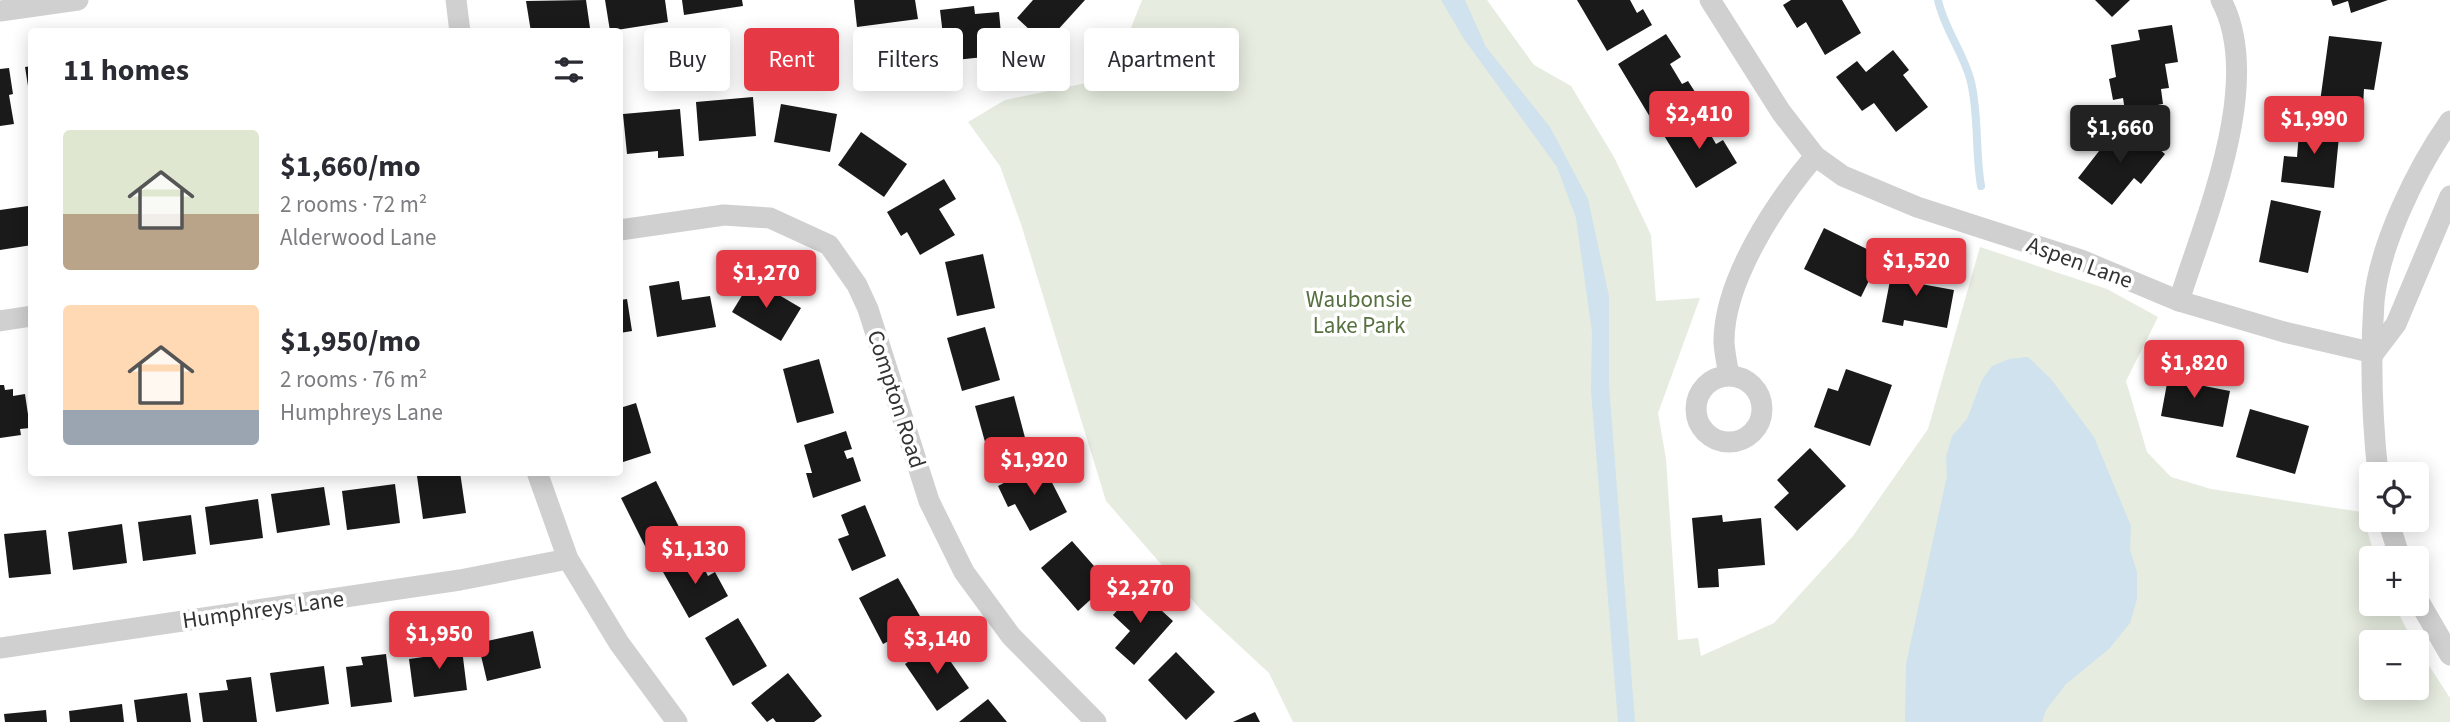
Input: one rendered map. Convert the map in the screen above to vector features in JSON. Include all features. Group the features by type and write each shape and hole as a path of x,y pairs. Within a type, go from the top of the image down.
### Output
{"street":[{"path":"0,11 78,0"},
{"path":"456,0 460,28"},
{"name":"Aspen Lane","path":"1710,0 1781,112 1815,156 1843,176 1917,207 2081,260 2179,301 2284,332 2374,353"},
{"path":"2179,301 2230,138 2235,106 2236,65 2232,29 2221,0"},
{"path":"2377,462 2374,430 2374,300 2389,237 2417,175 2450,121"},
{"path":"1729,375 1724,344 1731,302 1751,250 1770,215 1815,156"},
{"path":"2374,353 2396,324 2450,197"},
{"name":"Compton Road","path":"623,230 724,215 754,215 784,222 829,245 857,285 929,500 964,572 1011,636 1096,722"},
{"path":"0,321 28,317"},
{"path":"538,476 568,559 619,643 677,722"},
{"name":"Humphreys Lane","path":"0,648 460,580 568,559"},
{"path":"2428,616 2450,655"}],"green space":[{"name":"Waubonsie Lake Park","path":"1142,0 1487,0 1534,65 1571,86 1614,157 1651,235 1656,301 1700,298 1658,413 1666,459 1678,640 1698,638 1701,656 1774,623 1853,536 1928,429 1980,247 2107,289 2158,317 2126,381 2147,452 2171,477 2211,489 2359,512 2359,532 2368,532 2372,546 2359,546 2359,616 2400,616 2407,630 2359,630 2359,700 2429,700 2429,666 2450,698 2450,722 1293,722 1269,673 1201,610 1106,501 1021,224 1000,166 968,122 1005,100 1048,91 1070,91 1070,86 1084,83 1084,91 1239,91 1239,28 1131,28"}],"water":[{"path":"1441,0 1465,0 1486,47 1550,127 1588,199 1609,296 1609,385 1635,722 1618,722 1591,391 1592,332 1576,218 1557,167 1464,39"},
{"path":"2028,357 2051,379 2094,437 2131,526 2130,550 2137,572 2137,599 2130,623 2109,649 2066,684 2046,710 2042,722 1905,722 1906,664 1947,476 1946,457 1952,436 1967,419 1982,380 1992,366 2009,359"}],"building":[{"path":"586,0 590,28 530,28 526,1"},
{"path":"605,0 665,0 668,22 623,29 610,28"},
{"path":"682,0 742,0 743,6 684,15"},
{"path":"854,0 915,0 918,19 857,27"},
{"path":"1033,0 1085,0 1060,28 1028,28 1017,18"},
{"path":"1577,0 1630,0 1637,13 1643,9 1652,25 1607,51"},
{"path":"1791,0 1842,0 1861,33 1825,55 1806,22 1797,28 1783,5"},
{"path":"2095,0 2130,0 2112,17"},
{"path":"2331,0 2388,0 2351,13 2348,1 2333,6"},
{"path":"974,6 975,14 999,12 1000,28 977,28 977,58 963,59 963,28 942,28 940,10"},
{"path":"2172,25 2178,62 2165,64 2169,88 2161,89 2163,104 2125,111 2123,98 2113,100 2109,79 2116,77 2111,45 2140,40 2138,30"},
{"path":"1666,34 1681,57 1670,64 1682,84 1688,81 1697,95 1653,122 1618,64"},
{"path":"2329,36 2382,42 2374,90 2364,89 2363,107 2320,102"},
{"path":"1893,50 1909,70 1903,75 1928,107 1896,132 1874,103 1862,111 1836,77 1857,61 1866,72"},
{"path":"9,68 13,94 9,95 14,124 0,126 0,69"},
{"path":"753,97 756,136 699,141 696,102"},
{"path":"781,104 837,114 830,152 774,142"},
{"path":"680,109 684,156 658,158 658,151 627,154 623,114"},
{"path":"1698,113 1716,144 1723,140 1737,163 1696,188 1663,134"},
{"path":"2300,121 2340,126 2334,188 2281,182 2284,156 2297,157"},
{"path":"2117,128 2137,144 2144,136 2165,154 2141,184 2134,178 2112,205 2078,178"},
{"path":"861,132 907,164 884,197 838,165"},
{"path":"944,179 956,199 939,209 955,235 920,255 907,232 901,236 887,212"},
{"path":"2271,200 2321,211 2308,273 2259,262"},
{"path":"28,206 28,246 0,250 0,210"},
{"path":"1824,228 1881,256 1861,297 1804,269"},
{"path":"983,254 995,308 957,316 945,262"},
{"path":"1894,260 1924,266 1921,284 1954,290 1947,328 1904,320 1903,326 1882,322"},
{"path":"752,279 801,308 781,341 732,312"},
{"path":"679,281 682,300 710,296 716,327 657,337 649,286"},
{"path":"627,299 632,331 623,332 623,300"},
{"path":"985,327 1000,380 962,391 947,338"},
{"path":"819,359 834,413 797,423 783,369"},
{"path":"2170,367 2196,372 2194,384 2230,391 2223,427 2161,416"},
{"path":"1846,369 1892,385 1870,446 1814,427 1828,388 1838,391"},
{"path":"0,385 4,385 5,390 13,389 13,396 25,394 28,428 20,429 21,435 0,438"},
{"path":"1014,396 1028,449 990,460 975,406"},
{"path":"636,403 651,453 623,462 623,407"},
{"path":"2250,409 2309,426 2295,474 2236,457"},
{"path":"846,431 852,449 844,451 847,459 853,457 861,481 813,498 806,473 812,473 804,445"},
{"path":"1810,448 1846,486 1797,531 1774,507 1789,493 1777,480"},
{"path":"1042,463 1067,512 1030,531 1015,504 1008,507 998,486"},
{"path":"417,476 461,476 466,513 423,519"},
{"path":"656,481 681,531 646,548 621,498"},
{"path":"395,484 400,523 347,530 342,491"},
{"path":"324,487 330,525 277,533 271,494"},
{"path":"258,499 263,538 210,545 205,507"},
{"path":"865,505 886,556 852,571 838,539 849,535 841,515"},
{"path":"191,515 196,554 143,561 138,522"},
{"path":"1722,515 1723,522 1761,518 1765,565 1718,569 1719,587 1698,588 1692,518"},
{"path":"122,524 127,563 73,570 68,532"},
{"path":"46,530 51,574 9,578 4,534"},
{"path":"1072,541 1109,583 1078,611 1041,568"},
{"path":"696,553 708,576 715,572 728,596 689,618 663,572"},
{"path":"898,578 924,623 883,644 859,598"},
{"path":"1137,588 1173,621 1134,665 1115,648 1130,631 1113,615"},
{"path":"738,618 767,666 733,686 705,638"},
{"path":"533,631 541,668 487,681 478,643"},
{"path":"461,641 467,690 414,697 409,659 438,655 436,645"},
{"path":"937,642 969,688 937,711 905,664"},
{"path":"1176,652 1215,692 1186,720 1148,680"},
{"path":"386,654 392,702 351,707 346,667 363,665 361,657"},
{"path":"324,666 329,704 276,712 270,673"},
{"path":"788,673 822,716 814,722 776,722 773,718 767,722 751,703"},
{"path":"251,677 257,722 203,722 199,693 228,690 226,680"},
{"path":"187,693 191,722 137,722 134,700"},
{"path":"988,699 1007,722 959,722"},
{"path":"122,704 124,722 70,722 69,711"},
{"path":"46,710 47,722 5,722 4,714"},
{"path":"1255,712 1260,722 1233,722"}],"waterway":[{"path":"1938,0 1971,82 1981,186"}]}
